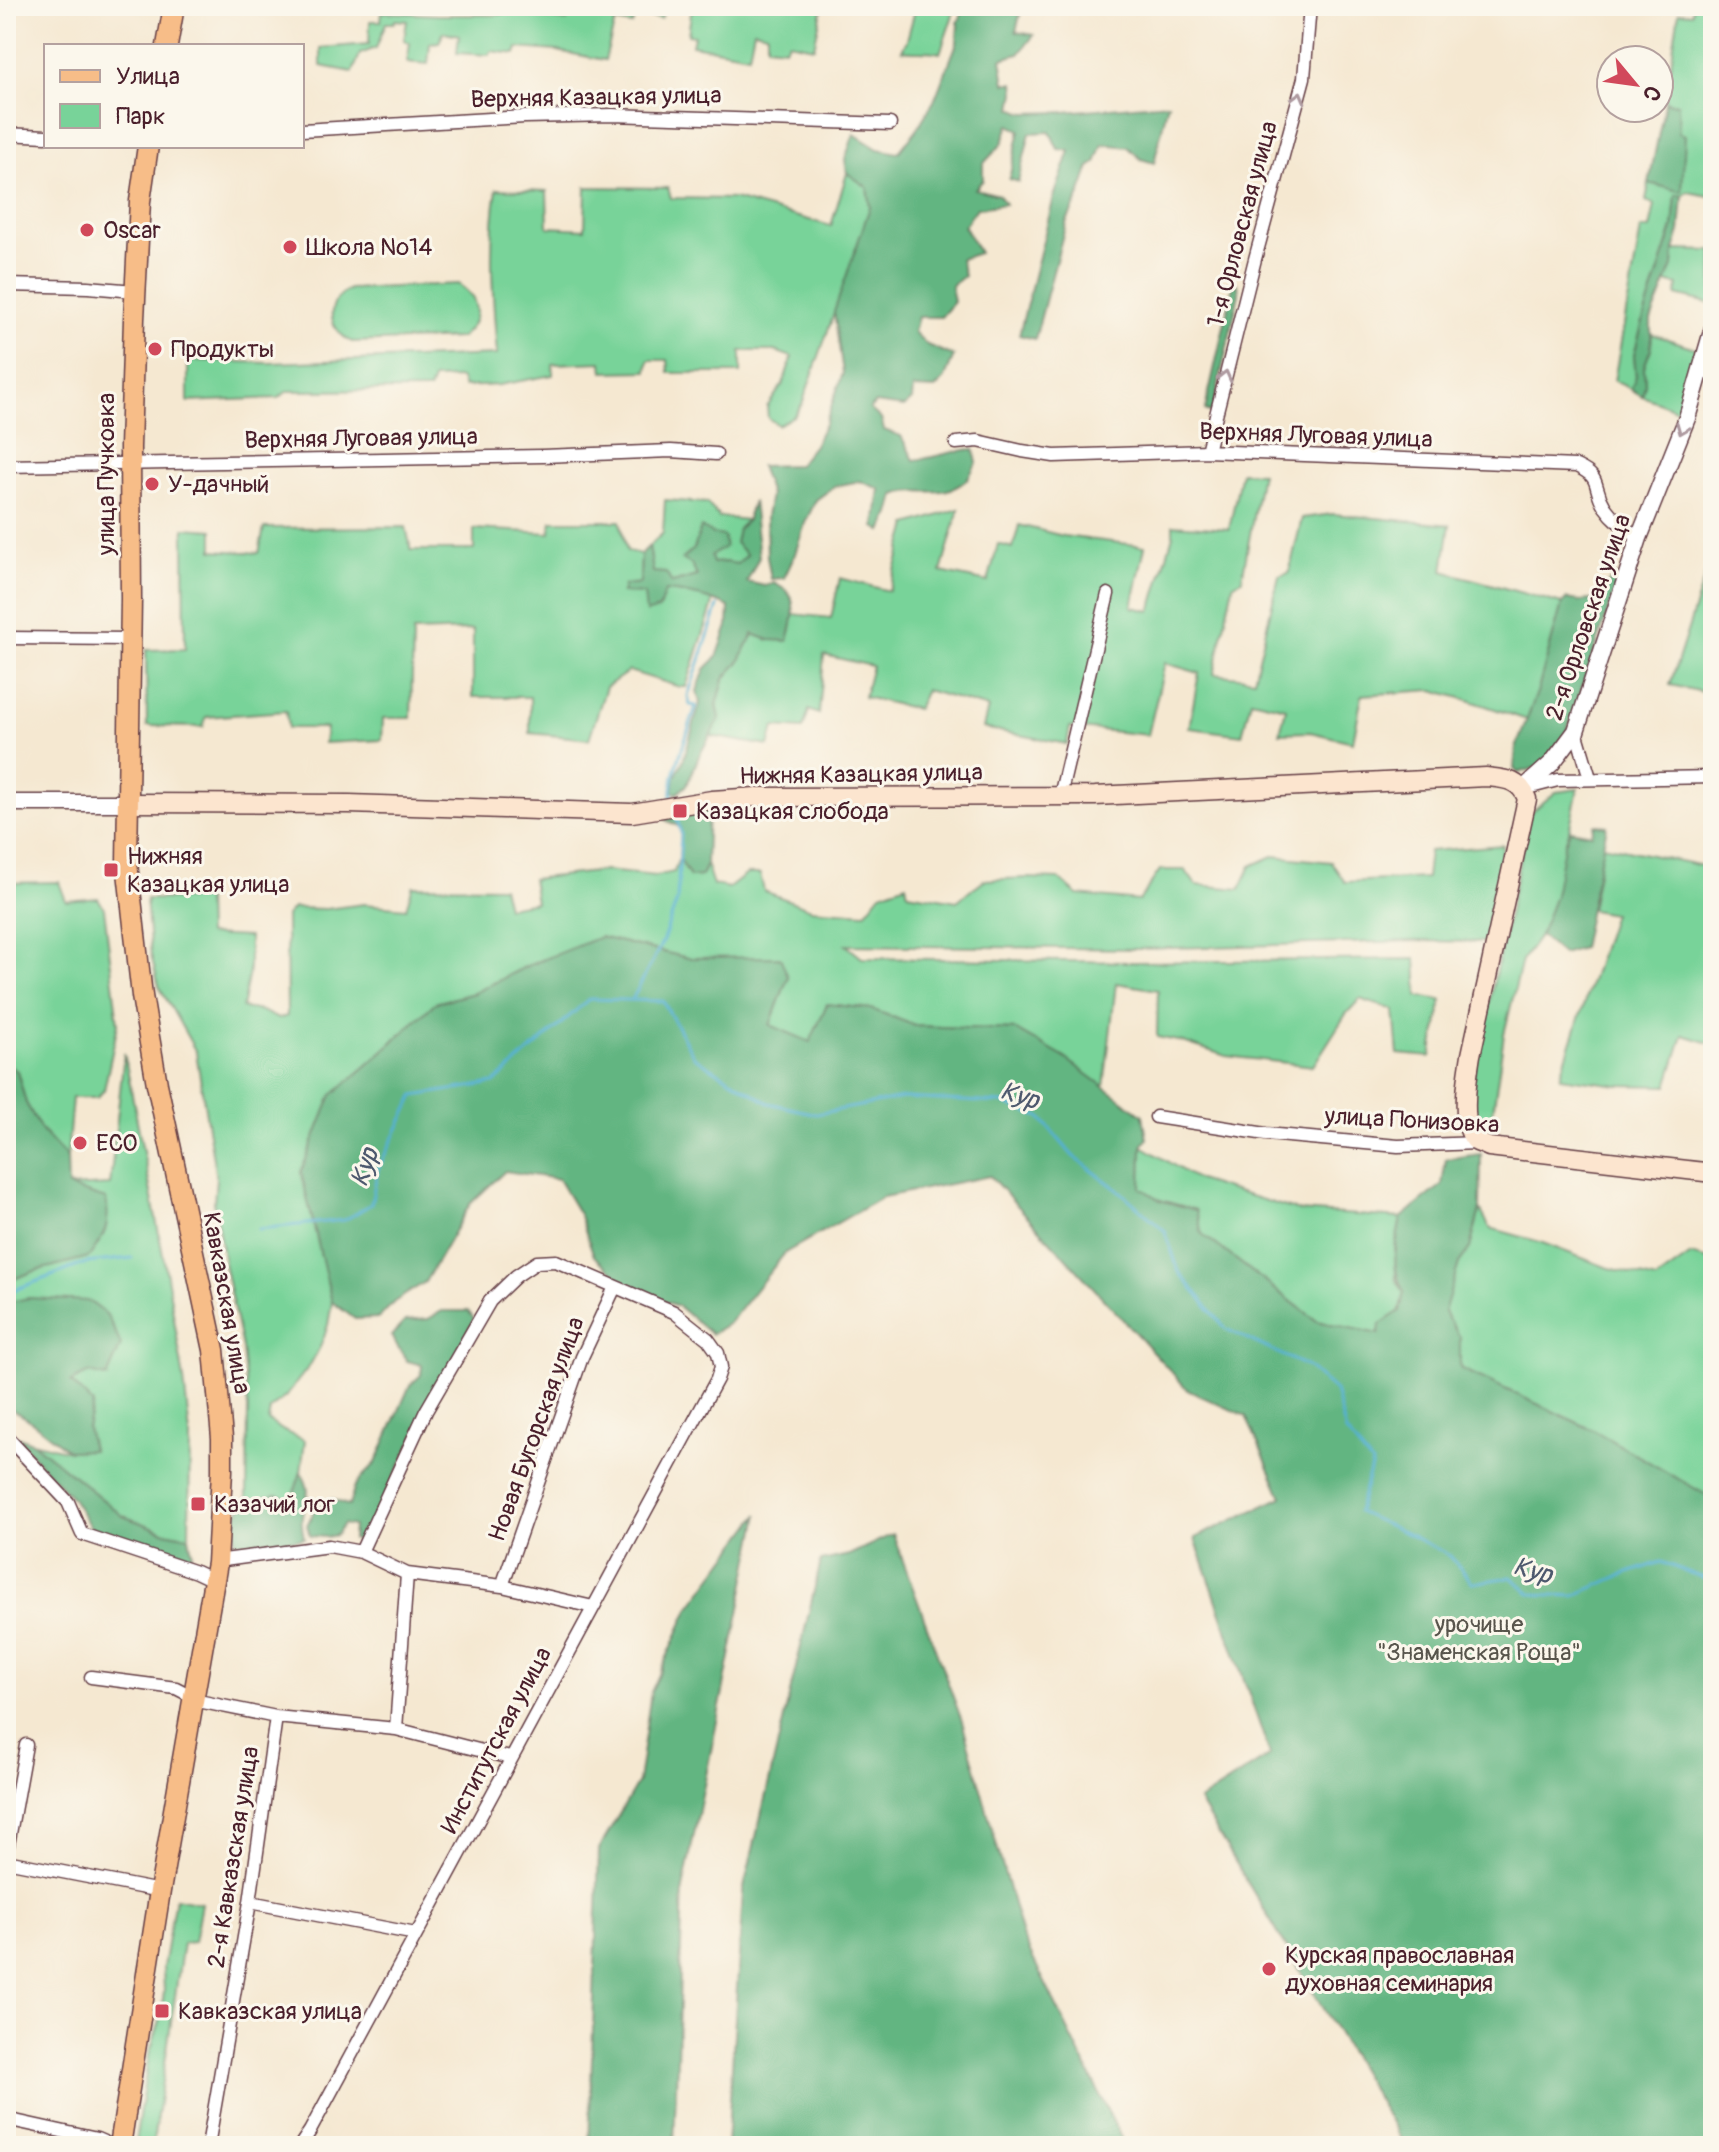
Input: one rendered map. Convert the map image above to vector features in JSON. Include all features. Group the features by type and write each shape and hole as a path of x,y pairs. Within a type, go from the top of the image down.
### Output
{"main road":[{"path":"167,44 174,6"},
{"name":"улица Пучковка","path":"129,803 135,291 140,201 148,148"},
{"name":"Нижняя Казацкая улица","path":"129,803 349,804 632,813 712,800 756,797 1060,796 1486,777 1516,782 1523,789"},
{"path":"1478,1143 1467,1124 1466,1090 1487,977 1526,809 1527,799 1523,789"},
{"name":"Кавказская улица","path":"120,2146 192,1696 215,1572 222,1471 214,1350 157,1084 142,996 127,863 129,803"},
{"name":"улица Понизовка","path":"1478,1143 1489,1147 1713,1173"}],"street":[{"name":"1-я Орловская улица","path":"1207,451 1304,78 1310,6"},
{"name":"Верхняя Казацкая улица","path":"304,130 612,115 890,124"},
{"path":"6,134 44,136"},
{"path":"6,285 135,291"},
{"name":"2-я Орловская улица","path":"1523,789 1552,763 1576,731 1639,538 1687,418 1713,328"},
{"name":"Верхняя Луговая улица","path":"956,443 978,441 1054,456 1207,451 1576,466 1596,479 1600,497 1607,509 1639,538"},
{"name":"Верхняя Луговая улица","path":"6,466 671,451 716,454"},
{"path":"1060,796 1108,594"},
{"path":"6,638 130,639"},
{"path":"1576,731 1590,778"},
{"path":"1523,789 1558,780 1713,777"},
{"name":"Нижняя Казацкая улица","path":"6,803 129,803"},
{"name":"улица Понизовка","path":"1156,1117 1266,1134 1398,1146 1478,1143"},
{"path":"361,1552 426,1411 490,1301 516,1276 537,1262 556,1261 615,1287"},
{"name":"Институтская улица","path":"300,2146 717,1379 721,1367 718,1353 708,1339 674,1312 615,1287"},
{"name":"Новая Бугорская улица","path":"502,1586 582,1357 615,1287"},
{"path":"6,1436 68,1502 82,1534 196,1572 215,1572 224,1560 329,1546 361,1552 407,1574 502,1586 593,1607"},
{"path":"396,1729 407,1574"},
{"path":"91,1677 176,1688 203,1702 276,1717 396,1729 510,1758"},
{"name":"2-я Кавказская улица","path":"208,2146 250,1902 276,1717"},
{"path":"26,1745 6,1858 160,1891"},
{"path":"250,1902 416,1934"},
{"path":"6,2119 97,2139 113,2146"}],"green space":[{"path":"539,6 539,17 567,21 569,6 666,6 661,19 636,15 632,25 615,22 605,60 518,48 516,54 491,51 489,55 457,53 459,35 444,32 439,42 430,43 428,64 407,62 410,43 404,40 407,21 395,20 394,23 386,23 376,48 360,54 353,72 321,66 321,48 369,44 370,21 381,21 382,12 498,15"},
{"path":"692,6 823,6 814,47 788,42 785,48 767,46 767,33 754,30 749,55 692,45 694,36 688,35"},
{"path":"916,6 956,6 940,53 902,50"},
{"path":"965,6 1022,6 1016,32 1034,35 1019,54 1001,59 1005,83 1014,83 1012,108 1024,113 1063,112 1168,103 1154,163 1141,159 1128,147 1103,144 1066,223 1035,339 1019,335 1054,197 1070,151 1058,149 1050,132 1030,133 1018,182 1009,179 1020,130 1009,125 1002,144 983,164 983,180 975,189 999,195 1005,204 977,208 964,226 979,253 960,259 964,276 951,286 954,302 941,317 918,317 914,332 927,345 954,356 944,380 935,389 913,388 912,400 904,407 875,403 870,409 881,419 884,430 901,436 914,460 974,449 977,463 966,480 949,490 895,495 882,531 875,527 880,489 860,481 835,486 816,500 784,578 771,579 766,517 770,494 760,466 798,465 825,424 843,373 834,312 870,207 867,187 847,173 845,159 854,134 878,149 898,153 915,132 934,101 957,43 958,23"},
{"path":"1693,6 1713,6 1713,187 1710,196 1688,192 1683,196 1676,195 1673,228 1634,355 1636,377 1631,389 1614,381 1641,229 1650,229 1655,205 1646,201 1649,183 1682,191 1674,44 1679,12 1692,13"},
{"path":"1675,104 1678,104 1679,133 1685,135 1682,192 1649,183 1661,124 1675,124"},
{"path":"847,173 867,187 870,207 802,404 795,415 778,425 768,418 767,407 783,384 792,357 775,351 741,351 741,373 669,373 668,360 649,360 647,371 603,372 602,362 553,364 553,375 499,385 464,387 460,378 433,379 429,390 288,391 278,398 188,402 188,360 269,363 497,355 492,251 497,189 547,191 548,227 585,229 586,187 668,188 671,198 734,199 831,226"},
{"path":"1676,195 1683,196 1680,232 1673,266 1651,320 1651,348 1644,367 1642,396 1631,389 1636,376 1634,355 1673,228"},
{"path":"1674,250 1713,251 1712,304 1676,295 1678,285 1665,282 1673,266"},
{"path":"458,284 471,296 476,310 472,324 460,338 352,342 337,330 332,316 336,301 350,289"},
{"path":"1238,284 1239,294 1212,413 1205,410 1233,286"},
{"path":"1652,334 1698,349 1678,410 1642,396 1644,367 1651,349"},
{"path":"1241,472 1261,473 1242,579 1233,585 1214,674 1254,679 1279,576 1289,573 1302,518 1333,514 1450,525 1443,571 1562,604 1527,720 1433,690 1362,695 1353,742 1310,732 1280,733 1286,708 1251,700 1242,735 1189,728 1199,673 1165,663 1148,735 1070,727 1067,744 983,728 988,708 926,690 917,709 864,697 872,666 824,655 819,714 809,710 803,729 774,727 769,746 710,736 720,718 717,705 724,679 739,662 753,634 769,640 791,630 793,614 831,618 840,578 889,591 908,525 959,509 941,572 988,582 998,544 1013,548 1019,525 1063,536 1145,546 1132,607 1151,611 1173,535 1173,525 1229,529"},
{"path":"665,500 707,503 719,517 747,520 738,529 748,554 737,565 712,563 711,556 692,565 697,576 672,583 653,572 649,546 663,533"},
{"path":"753,501 759,557 747,582 765,586 774,583 790,595 793,614 788,641 769,640 753,634 739,662 724,679 717,705 720,718 687,785 677,794 673,791 675,777 683,761 700,703 697,691 705,669 717,657 728,626 729,607 698,596 665,591 659,609 646,613 644,594 622,593 624,585 640,583 641,554 649,546 653,572 666,573 672,583 697,576 692,565 682,559 694,549 701,527 712,534 724,536 725,547 711,556 713,563 737,564 747,555 735,543 738,529 747,520"},
{"path":"552,521 620,521 627,551 641,554 640,583 623,593 668,591 713,599 686,687 629,671 606,687 589,739 530,733 530,697 473,697 473,630 413,632 411,718 383,718 382,740 324,743 326,728 288,728 286,711 206,717 203,727 147,726 146,650 185,649 184,528 213,530 213,550 259,553 264,528 406,527 411,550 474,550 474,529 550,533"},
{"path":"1713,551 1713,694 1670,685"},
{"path":"1616,575 1617,585 1567,731 1545,765 1518,773 1514,769 1516,748 1538,690 1562,604 1567,599 1603,599 1609,582"},
{"path":"1578,789 1555,896 1540,935 1522,960 1504,1034 1489,1140 1478,1134 1471,1087 1530,813 1556,792"},
{"path":"708,808 706,864 701,876 690,877 679,858 680,827 666,820 664,813"},
{"path":"1594,825 1607,826 1582,948 1562,954 1540,935 1555,896 1570,830 1592,834"},
{"path":"1503,845 1487,942 1415,941 1136,949 846,945 862,958 1134,962 1416,959 1418,996 1442,1000 1431,1057 1398,1054 1394,1010 1360,999 1346,1014 1313,1066 1226,1056 1157,1037 1158,990 1116,983 1104,1087 1065,1058 1016,1030 916,1026 871,1009 827,1004 811,1043 770,1025 788,978 709,958 688,958 600,937 527,966 474,993 435,1003 332,1095 301,1172 332,1302 328,1325 310,1365 286,1396 270,1409 268,1421 305,1440 301,1472 292,1499 277,1495 264,1506 255,1499 247,1499 248,1408 242,1348 214,1203 216,1178 196,1052 159,986 151,955 146,899 206,899 207,935 249,937 249,972 242,1008 262,1011 278,1019 287,1016 286,916 293,908 326,909 364,904 406,908 413,886 502,887 507,907 536,902 532,879 605,871 656,876 674,872 679,858 690,877 701,876 706,864 713,885 729,888 747,874 760,874 764,891 811,909 865,913 881,893 906,884 908,893 957,901 984,880 1059,879 1078,895 1139,901 1160,870 1185,870 1196,885 1240,889 1251,866 1273,856 1331,862 1345,882 1426,878 1429,851"},
{"path":"1603,845 1713,868 1713,1044 1683,1035 1667,1086 1618,1085 1560,1077 1613,914 1591,910"},
{"path":"59,882 66,901 98,898 104,908 118,1024 104,1090 97,1098 72,1098 67,1158 41,1130 26,1103 17,1071 6,1064 6,883"},
{"name":"урочище \"Знаменская Роща\"","path":"600,937 688,958 780,957 788,977 770,1025 810,1042 827,1004 871,1009 916,1026 1016,1030 1065,1058 1143,1115 1147,1139 1142,1146 1141,1188 1160,1200 1196,1210 1202,1234 1317,1321 1379,1334 1380,1324 1400,1311 1404,1292 1396,1265 1401,1218 1442,1185 1446,1159 1481,1154 1480,1209 1470,1248 1459,1263 1444,1312 1460,1337 1460,1368 1593,1430 1713,1499 1713,2146 1405,2146 1199,1801 1270,1755 1195,1538 1282,1497 1246,1416 1189,1391 990,1176 883,1197 785,1253 729,1323 711,1334 678,1306 637,1292 594,1256 580,1216 558,1179 505,1171 470,1204 425,1282 394,1302 379,1318 355,1319 332,1302 301,1172 332,1095 435,1003 474,993 527,966"},
{"path":"124,1053 184,1380 190,1435 189,1537 123,1516 32,1442 69,1451 92,1449 87,1428 93,1404 70,1382 89,1373 107,1377 29,1298 6,1303 6,1282 35,1271 68,1187 110,1185"},
{"path":"6,1064 17,1071 26,1103 41,1130 67,1158 68,1187 106,1199 108,1217 102,1237 89,1257 6,1282"},
{"path":"1142,1146 1198,1180 1299,1211 1401,1218 1395,1247 1396,1279 1404,1292 1400,1311 1381,1324 1379,1334 1317,1321 1202,1234 1196,1210 1160,1200 1141,1188"},
{"path":"1480,1209 1490,1228 1540,1242 1606,1267 1656,1280 1691,1255 1713,1261 1713,1499 1593,1430 1460,1368 1460,1337 1443,1312 1459,1263 1470,1248"},
{"path":"29,1298 89,1301 107,1315 121,1345 107,1377 89,1373 71,1382 93,1404 87,1428 92,1450 69,1451 6,1406 6,1303"},
{"path":"442,1311 468,1311 474,1319 362,1541 352,1539 353,1526 343,1524 336,1535 310,1536 307,1525 314,1511 332,1499 349,1506 354,1488 376,1463 410,1385 421,1375 422,1365 407,1361 391,1336 405,1321 428,1319"},
{"path":"14,1435 32,1442 123,1516 189,1537 192,1552 190,1564 91,1528 72,1498"},
{"path":"301,1472 308,1491 302,1520 304,1538 248,1548 235,1546 237,1515 247,1499 255,1499 263,1506 264,1497 277,1495 292,1499"},
{"path":"759,1514 683,1889 674,2146 589,2146 599,1849 638,1782 651,1692 690,1607"},
{"path":"893,1534 962,1721 1022,1936 1125,2146 727,2146 743,1892 821,1561 849,1555"},
{"path":"175,1898 201,1903 194,1942 183,1943 153,2142 150,2146 136,2145 149,2055 160,2021 163,1967"}],"waterway":[{"path":"672,800 676,766 696,706 690,705 688,696 718,606"},
{"path":"632,1000 662,943 677,901 681,833 676,816"},
{"name":"Кур","path":"259,1229 345,1220 371,1204 378,1169 414,1096 494,1083 589,999 663,1001 694,1057 769,1103 816,1114 903,1098 1003,1103 1040,1117 1073,1156 1165,1231 1179,1272 1226,1329 1308,1367 1335,1391 1346,1432 1372,1464 1358,1512 1450,1556 1473,1583 1511,1577 1531,1594 1574,1596 1661,1562 1706,1579 1713,1575"},
{"name":"Кур","path":"6,1293 86,1263 132,1258"}],"place":[{"name":"Oscar","path":"87,230"},
{"name":"Школа №14","path":"290,247"},
{"name":"Продукты","path":"155,349"},
{"name":"У-дачный","path":"152,484"},
{"name":"Казацкая слобода","path":"680,811"},
{"name":"Нижняя Казацкая улица","path":"111,870"},
{"name":"ECO","path":"80,1143"},
{"name":"Казачий лог","path":"198,1504"},
{"name":"Курская православная духовная семинария","path":"1269,1969"},
{"name":"Кавказская улица","path":"162,2011"}]}
